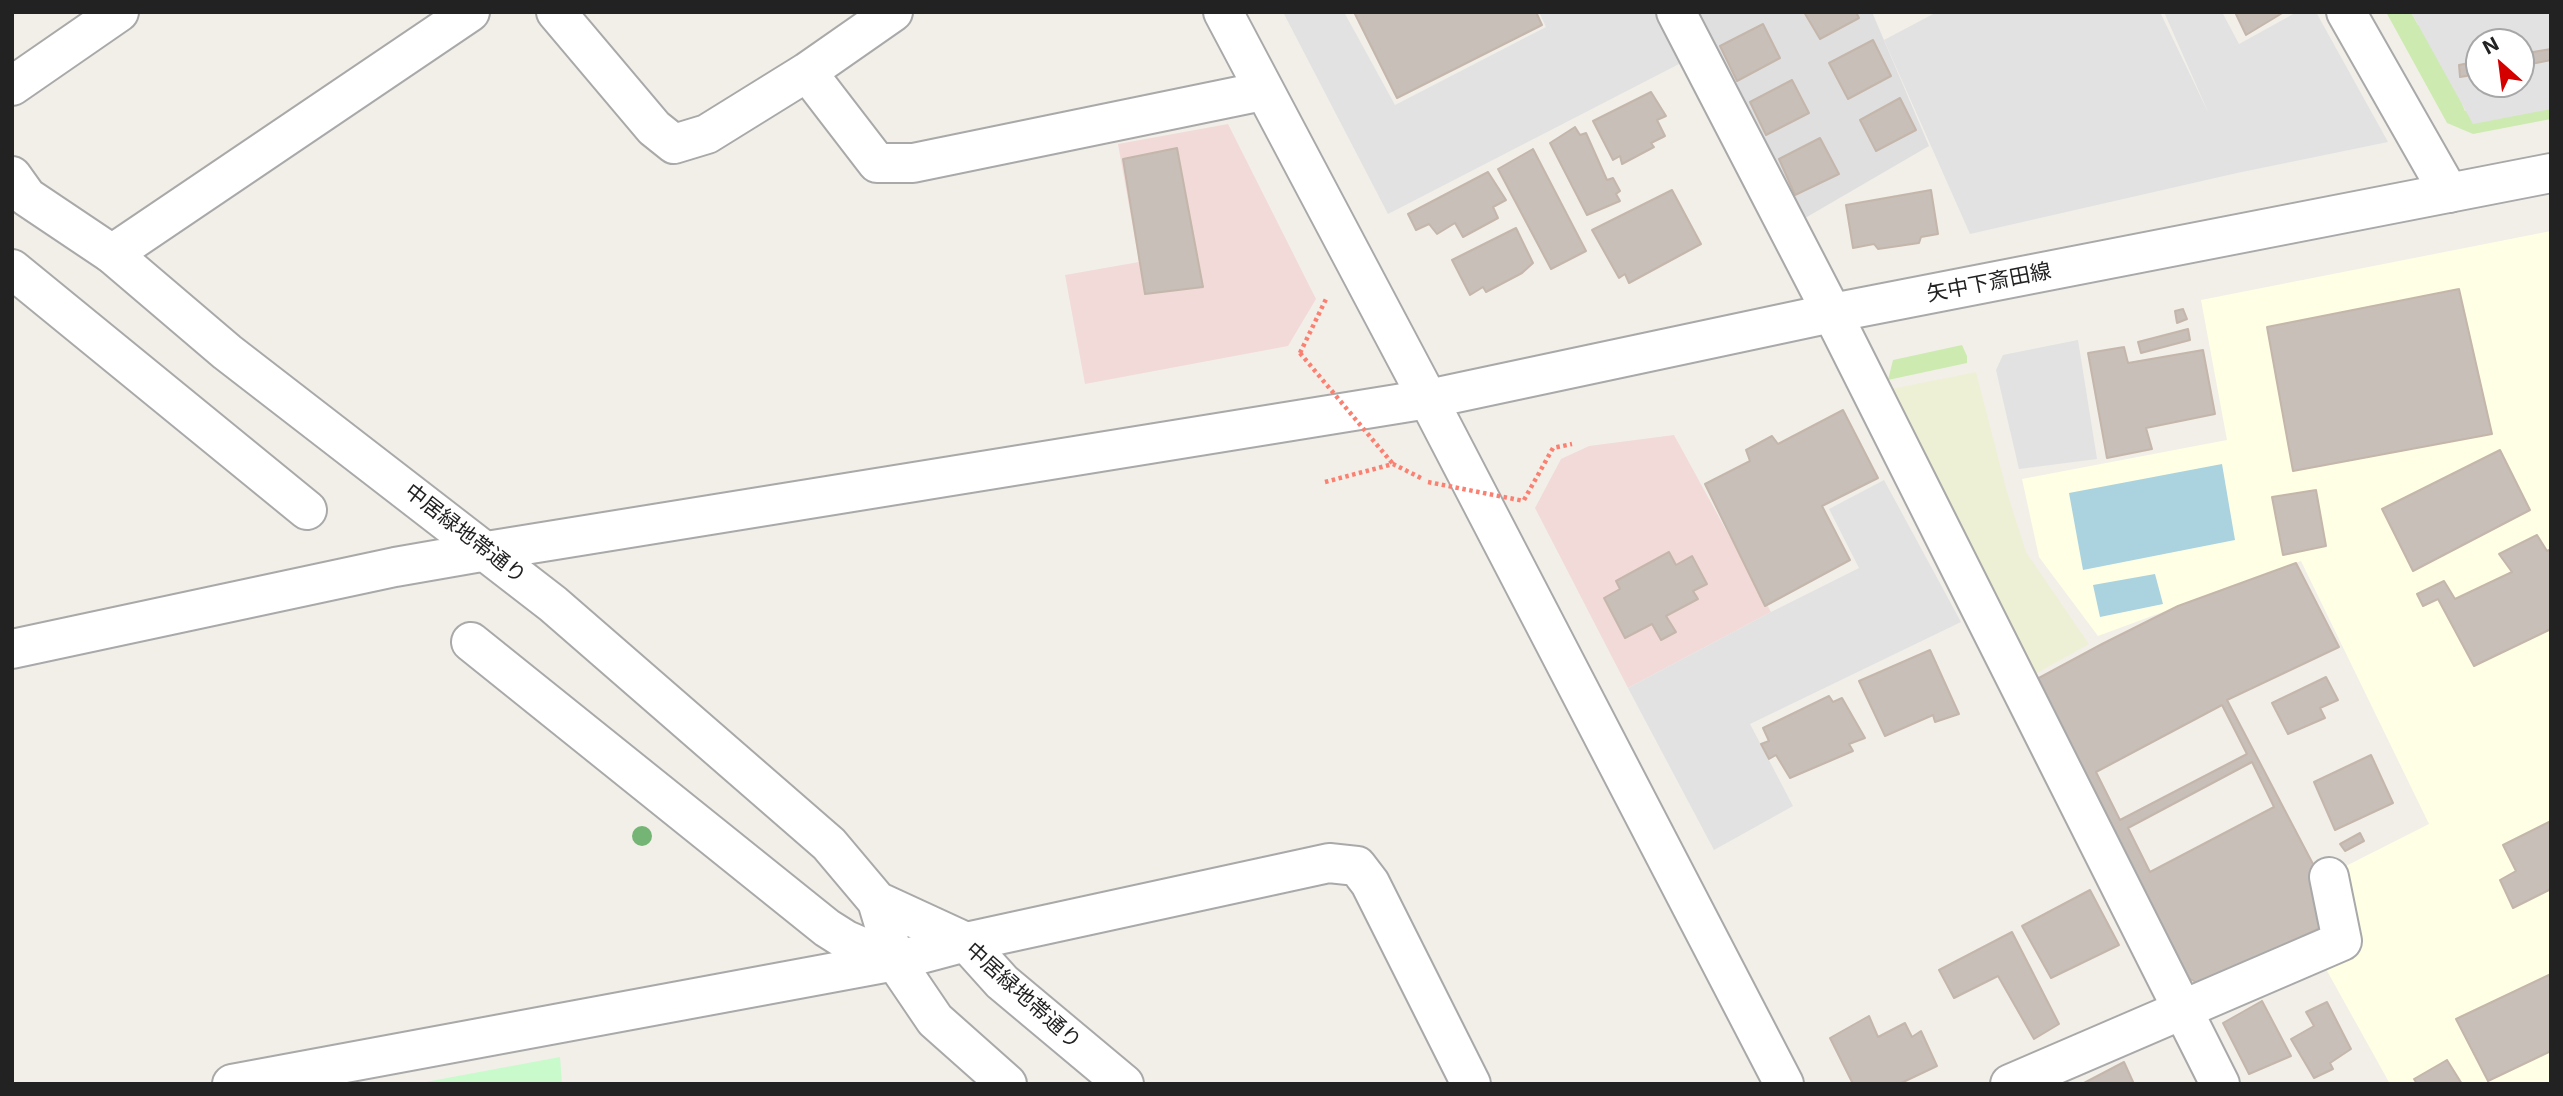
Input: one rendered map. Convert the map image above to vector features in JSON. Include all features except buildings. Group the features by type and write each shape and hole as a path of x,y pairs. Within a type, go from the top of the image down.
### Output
{"street":[{"path":"12,86 119,12"},
{"path":"112,254 470,12"},
{"path":"556,12 654,128 674,144 708,134 807,72 893,12"},
{"path":"1223,12 1428,399 1784,1084"},
{"path":"1676,12 1832,313 2220,1084"},
{"path":"2346,12 2449,193"},
{"path":"807,72 877,163 913,163 1264,91"},
{"name":"矢中下斎田線","path":"12,649 395,567 1428,399 1832,313 2551,173"},
{"name":"中居緑地帯通り","path":"17,191 112,254 227,352 553,604 829,844 877,901 895,961 935,1020 1007,1084"},
{"path":"12,269 307,510"},
{"path":"471,642 827,928 846,940 895,961"},
{"path":"232,1084 280,1079 895,961 966,942 1329,863 1357,866 1370,883 1471,1084"},
{"path":"2010,1084 2053,1076 2182,1010 2342,941 2329,877"},
{"name":"中居緑地帯通り","path":"877,901 966,942 1002,982 1124,1084"}],"path":[{"path":"1326,302 1300,353 1393,464 1428,482 1524,501 1553,447 1572,444"},
{"path":"1325,482 1393,464"}],"shaded area":[{"path":"1283,12 1344,12 1395,105 1546,27 1539,12 1655,12 1681,63 1388,214"},
{"path":"1691,12 1872,12 1929,146 1800,221"},
{"path":"1937,12 2160,12 2209,114 2164,12 2222,12 2239,44 2297,12 2316,12 2388,142 2237,173 1970,234 1884,40"},
{"path":"2411,12 2551,12 2551,109 2473,124"},
{"path":"1228,124 1316,299 1288,346 1085,384 1065,275 1139,262 1118,144"},
{"path":"2551,231 2551,1084 2390,1084 2326,969 2358,954 2338,870 2429,824 2301,561 2098,636 2039,557 2022,479 2227,440 2201,300"},
{"path":"2078,340 2097,459 2019,469 1996,370 2003,355"},
{"path":"1976,372 2007,492 2026,552 2089,644 2030,677 1891,389"},
{"path":"1674,435 1771,612 1628,688 1535,508 1561,459 1589,446"},
{"path":"1884,480 1961,622 1750,724 1793,806 1714,850 1628,688 1859,568 1829,509"}],"green space":[{"path":"2386,12 2411,12 2418,25 2429,21 2465,111 2551,94 2551,119 2473,134 2447,123"},
{"path":"1962,345 1967,363 1888,380 1893,360"},
{"path":"560,1057 562,1084 415,1084"}],"water":[{"path":"2222,464 2235,540 2083,570 2069,493"},
{"path":"2155,574 2163,604 2100,617 2093,585"}]}
